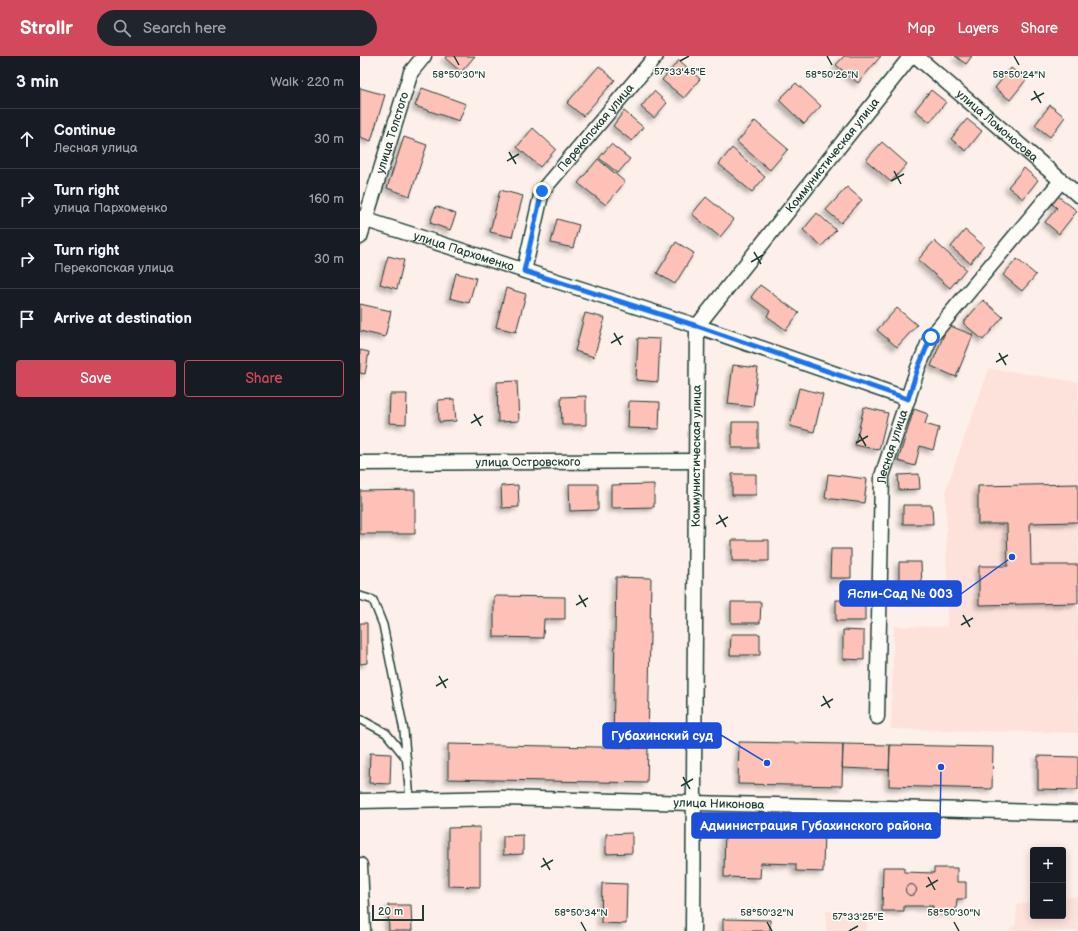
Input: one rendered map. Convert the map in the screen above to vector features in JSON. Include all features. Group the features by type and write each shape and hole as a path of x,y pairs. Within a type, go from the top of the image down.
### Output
{"street":[{"name":"улица Толстого","path":"360,237 363,218 411,72 424,56"},
{"name":"Перекопская улица","path":"524,271 542,191 656,56"},
{"name":"Коммунистическая улица","path":"693,931 697,326 911,56"},
{"name":"улица Ломоносова","path":"916,56 1078,195"},
{"name":"Лесная улица","path":"877,717 882,476 918,368 931,337 1061,180"},
{"name":"улица Пархоменко","path":"363,218 697,326 908,399"},
{"name":"улица Островского","path":"360,463 696,461"},
{"name":"улица Никонова","path":"360,801 503,798 1078,813"},
{"path":"360,865 363,931"}],"lane":[{"path":"360,596 373,600 383,625 404,731 410,800"},
{"path":"360,719 386,733 407,759"}],"shaded area":[{"path":"989,368 1078,382 1078,733 891,729 894,626 947,627 946,489"},
{"path":"1078,897 1078,931 1008,931 1016,924 1017,904 1030,902 1030,919 1066,919 1066,898"},
{"path":"826,911 867,913 867,931 826,931"}],"building":[{"path":"446,56 475,56 461,72 445,58"},
{"path":"844,56 881,56 858,83 836,65"},
{"path":"955,56 972,56 966,64"},
{"path":"679,60 700,79 684,98 662,80"},
{"path":"599,66 615,80 583,116 567,103"},
{"path":"1011,68 1026,80 1010,100 995,88"},
{"path":"796,83 821,106 804,124 779,100"},
{"path":"360,88 385,95 371,141 360,137"},
{"path":"422,88 466,104 459,121 415,106"},
{"path":"931,90 946,102 930,122 915,110"},
{"path":"654,91 667,103 654,118 641,107"},
{"path":"1050,105 1065,117 1050,137 1035,125"},
{"path":"624,111 643,127 632,141 613,126"},
{"path":"967,119 982,131 966,151 951,139"},
{"path":"755,121 788,149 770,170 737,142"},
{"path":"533,128 556,149 540,167 517,147"},
{"path":"404,137 427,145 410,196 387,188"},
{"path":"882,142 907,164 891,182 866,160"},
{"path":"611,144 630,159 618,173 599,158"},
{"path":"732,148 765,177 752,192 719,164"},
{"path":"598,159 625,182 606,205 578,183"},
{"path":"1024,168 1038,180 1023,199 1008,187"},
{"path":"847,187 862,200 841,223 826,210"},
{"path":"500,190 523,196 512,237 490,232"},
{"path":"1058,196 1077,211 1059,234 1045,222 1057,208 1052,204"},
{"path":"706,197 734,220 720,237 692,214"},
{"path":"436,206 456,214 450,230 430,223"},
{"path":"817,213 836,230 822,246 803,230"},
{"path":"557,219 579,225 573,248 551,243"},
{"path":"965,230 984,246 970,263 951,247"},
{"path":"934,241 966,269 950,288 918,260"},
{"path":"676,242 694,253 675,284 657,273"},
{"path":"388,256 404,260 397,289 380,284"},
{"path":"1017,259 1036,275 1022,291 1003,275"},
{"path":"456,273 476,278 469,303 450,298"},
{"path":"760,285 799,313 786,330 767,316 770,311 751,297"},
{"path":"506,288 526,294 516,332 496,327"},
{"path":"983,300 1003,317 983,340 963,323"},
{"path":"360,304 391,311 385,337 360,331"},
{"path":"897,308 917,325 897,347 877,330"},
{"path":"585,313 605,318 594,357 575,351"},
{"path":"948,325 973,335 956,377 931,366"},
{"path":"638,338 660,339 658,382 636,380"},
{"path":"360,350 369,352 365,374 360,373"},
{"path":"733,365 758,368 753,407 728,404"},
{"path":"517,381 519,421 498,422 497,382"},
{"path":"799,388 823,394 814,432 790,426"},
{"path":"390,394 407,394 406,424 389,423"},
{"path":"586,396 586,425 562,425 561,397"},
{"path":"454,399 456,421 439,422 438,400"},
{"path":"629,401 660,402 659,429 628,428"},
{"path":"864,407 888,413 879,450 855,445"},
{"path":"914,409 928,414 925,424 939,428 933,450 920,446 915,466 898,461"},
{"path":"732,422 758,422 758,448 732,448"},
{"path":"732,474 756,474 756,495 732,495"},
{"path":"828,474 867,479 864,503 825,498"},
{"path":"919,474 920,489 899,490 898,475"},
{"path":"569,484 598,484 598,510 570,511"},
{"path":"654,484 654,507 611,508 611,485"},
{"path":"1078,484 1078,522 1030,523 1031,565 1078,565 1078,603 979,605 979,566 1008,566 1007,524 978,524 978,486"},
{"path":"518,485 519,507 502,508 501,486"},
{"path":"415,490 415,534 360,534 360,491"},
{"path":"903,505 932,505 933,524 903,524"},
{"path":"732,540 769,540 769,561 732,561"},
{"path":"831,549 851,549 851,578 830,578"},
{"path":"899,562 921,562 922,589 899,589"},
{"path":"616,577 651,578 648,748 613,747"},
{"path":"494,596 565,597 565,619 544,619 543,638 494,637"},
{"path":"836,600 865,600 865,621 836,621"},
{"path":"731,602 761,602 760,623 731,623"},
{"path":"360,623 367,623 367,663 360,664"},
{"path":"843,630 864,631 864,660 843,659"},
{"path":"731,634 760,634 760,655 730,655"},
{"path":"739,742 843,744 842,786 738,784"},
{"path":"448,744 648,748 647,783 448,779"},
{"path":"843,744 890,745 889,770 842,768"},
{"path":"890,745 993,747 992,789 889,786"},
{"path":"370,753 391,754 390,784 369,783"},
{"path":"1038,756 1078,757 1078,790 1038,789"},
{"path":"725,822 824,825 823,872 796,871 796,864 761,863 760,878 724,877"},
{"path":"480,827 480,887 448,886 448,828"},
{"path":"632,833 632,853 606,854 606,834"},
{"path":"523,835 523,854 503,855 503,836"},
{"path":"883,867 904,867 904,872 934,873 934,868 957,868 957,882 966,882 966,899 957,899 956,912 933,912 933,906 904,906 904,911 882,911"},
{"path":"602,883 627,884 626,924 601,923"},
{"path":"909,885 913,885 915,886 915,894 909,895 906,892 906,888"},
{"path":"388,905 411,905 412,931 389,931"},
{"path":"723,919 770,920 770,931 723,931"}],"place":[{"name":"Ясли-Сад № 003","path":"1012,557"},
{"name":"Губахинский суд","path":"767,763"},
{"name":"Администрация Губахинского района","path":"941,767"}],"route":[{"path":"542,191 524,271 697,326 908,399 918,368 931,337"}]}
